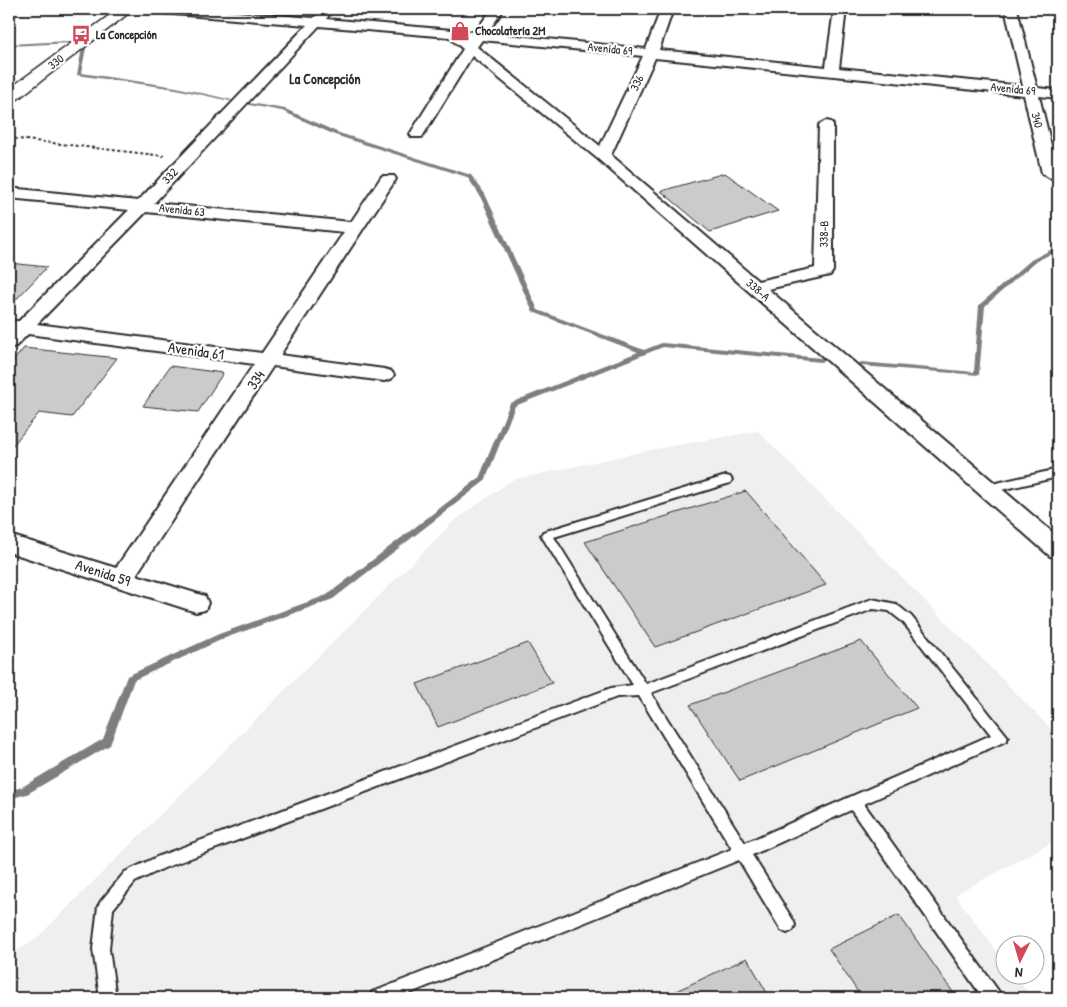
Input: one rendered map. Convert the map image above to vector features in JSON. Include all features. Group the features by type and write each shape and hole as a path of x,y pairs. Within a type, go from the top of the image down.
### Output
{"street":[{"name":"330","path":"9,97 127,9"},
{"path":"161,9 316,22"},
{"name":"332","path":"13,332 142,206 329,9"},
{"path":"418,134 475,41 498,9"},
{"name":"336","path":"603,156 651,53 667,9"},
{"path":"832,71 840,9"},
{"name":"340","path":"1011,9 1050,173"},
{"name":"338-A","path":"316,22 453,34 475,41 603,156 1058,550"},
{"name":"Avenida 69","path":"475,41 651,53 1058,94"},
{"name":"338-B","path":"755,287 824,272 826,126"},
{"name":"334","path":"121,579 388,179"},
{"name":"Avenida 63","path":"9,193 356,228"},
{"name":"Avenida 61","path":"13,332 384,375"},
{"name":"Avenida 59","path":"9,543 196,603"}],"lane":[{"path":"988,489 1058,473"},
{"path":"726,480 548,535 744,851 787,925"},
{"path":"108,998 101,948 106,906 130,877 159,862 616,692 645,690 872,604 892,607 908,619 1001,736 744,851 378,998"},
{"path":"854,802 993,998"}],"path":[{"path":"9,138 187,159"}],"shaded area":[{"path":"758,431 1058,736 1058,839 955,895 994,948 994,984 1021,984 1032,998 9,998 9,955 35,940 454,521 512,480 650,450"}],"building":[{"path":"725,173 778,211 710,232 661,191"},
{"path":"9,263 47,267 9,307"},
{"path":"24,348 117,358 72,417 39,413 9,450 9,366"},
{"path":"170,366 223,373 198,412 143,406"},
{"path":"746,491 826,585 655,647 585,542"},
{"path":"861,641 917,708 740,781 690,705"},
{"path":"528,643 552,683 438,727 417,684"},
{"path":"899,915 957,998 862,998 829,949"},
{"path":"747,958 770,998 661,998"}],"waterway":[{"path":"9,45 69,42"},
{"path":"85,43 79,74 176,88 230,100"},
{"path":"251,104 283,110 337,134 469,176 482,194 535,311 643,352"},
{"path":"861,364 977,374 982,305 1033,261 1058,248"},
{"path":"9,795 24,791 107,742 130,678 222,636 330,597 482,479 512,405 662,345 821,360"}],"place":[{"name":"Chocolatería 2M","path":"460,31"},
{"name":"La Concepción","path":"81,35"}],"district":[{"name":"La Concepción","path":"325,79"}]}
